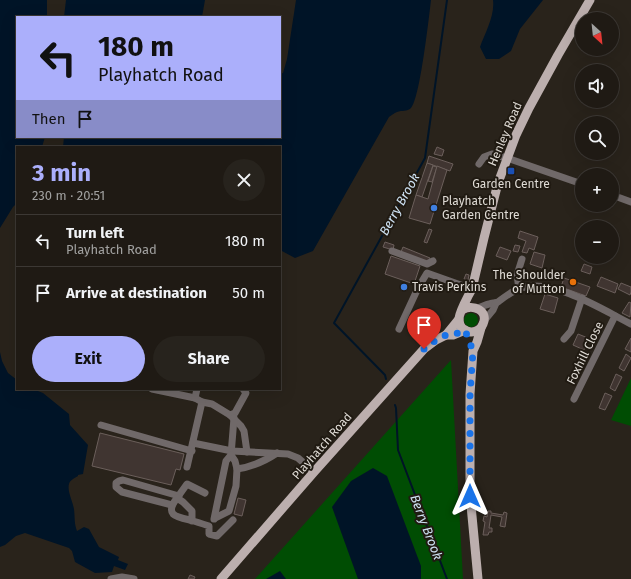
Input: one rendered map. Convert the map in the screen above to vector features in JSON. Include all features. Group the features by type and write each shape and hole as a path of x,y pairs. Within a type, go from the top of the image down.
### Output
{"main road":[{"name":"Henley Road","path":"461,314 472,289 496,190 516,136 529,108 590,0"},
{"name":"Henley Road","path":"472,289 477,308"},
{"path":"473,351 465,330 460,325 461,314 469,307 477,308 482,312 484,318 473,351 470,394 470,496 478,579"},
{"name":"Playhatch Road","path":"446,335 461,314"},
{"path":"465,330 468,332 475,332 482,324"},
{"name":"Playhatch Road","path":"221,579 424,349 446,335 453,335 465,330"}],"street":[{"path":"479,164 484,157 492,154 575,182"},
{"path":"619,198 631,202"},
{"path":"392,251 427,264 433,261"},
{"path":"519,289 517,275 522,259"},
{"path":"399,329 418,288 427,274 472,289"},
{"path":"477,308 496,303 508,294 519,289 536,285 555,289 582,298 631,324"},
{"path":"564,339 572,330 582,298"},
{"path":"482,324 493,310 496,303"},
{"name":"Foxhill Close","path":"574,399 615,316"},
{"path":"157,390 195,398 202,402 212,404 232,416 244,431 247,452"},
{"path":"195,398 197,390"},
{"path":"215,518 229,511 236,486 237,469 231,453 232,416 246,393 244,390"},
{"path":"187,467 202,402"},
{"path":"101,425 192,447 231,453 247,452 288,454 298,458 314,472"},
{"path":"231,453 226,461 215,518 210,526 209,534 217,536 232,520"},
{"path":"237,469 248,468 278,453"},
{"path":"172,505 122,492 116,487 116,483 123,480 178,497 192,512 192,521"},
{"path":"205,493 187,484 172,505 172,511 176,517 210,526"},
{"path":"111,579 122,577 134,579"}],"green space":[{"path":"468,313 474,313 478,317 478,323 474,327 468,327 464,323 464,317"},
{"path":"451,360 463,579 255,579"},
{"path":"631,378 631,426 611,420"}],"water":[{"path":"0,0 47,0 47,16 16,16 16,138 45,138 42,146 16,146 16,204 0,228"},
{"path":"66,0 205,0 202,16 64,16"},
{"path":"296,0 431,0 421,74 418,90 411,108 394,113 389,117 313,251 295,258 281,251 281,146 63,146 64,138 281,138 281,74 283,73 287,59"},
{"path":"493,0 543,0 520,29 511,51 499,59 486,59 480,47 493,12"},
{"path":"0,352 2,361 8,373 16,379 16,390 36,390 43,393 69,414 70,425 88,445 83,474 78,475 71,480 69,484 77,531 84,527 89,529 99,547 119,557 118,560 128,564 125,570 114,566 112,572 95,573 75,562 72,551 69,548 25,533 16,536 0,547"},
{"path":"373,468 387,476 421,566 421,579 358,579 332,507 351,481"},
{"path":"280,571 286,579 266,579"}],"building":[{"path":"437,147 444,150 442,156 434,154"},
{"path":"429,156 453,164 450,171 427,163"},
{"path":"427,163 433,165 422,197 416,195"},
{"path":"433,166 437,167 432,182 428,181"},
{"path":"437,166 447,170 430,224 409,218 416,195 428,199"},
{"path":"429,229 432,230 427,243 424,242"},
{"path":"520,231 538,237 534,250 529,248 527,253 522,252 526,241 518,238"},
{"path":"385,242 394,245 393,250 383,247"},
{"path":"515,245 520,246 518,252 513,251"},
{"path":"403,247 430,258 428,263 401,252"},
{"path":"500,247 511,251 507,260 496,256"},
{"path":"534,252 545,255 542,268 530,264"},
{"path":"391,256 420,266 414,284 385,274"},
{"path":"584,264 592,267 590,274 581,271"},
{"path":"466,274 469,275 468,280 464,279"},
{"path":"601,277 618,284 615,293 597,286"},
{"path":"564,278 590,287 586,296 561,287"},
{"path":"621,283 631,287 630,295 618,289"},
{"path":"545,294 558,298 554,313 540,309"},
{"path":"629,302 631,303 630,317 622,313"},
{"path":"578,334 588,338 584,350 573,345"},
{"path":"631,338 631,352 625,349"},
{"path":"626,354 631,358 624,371 619,368"},
{"path":"616,374 622,377 615,391 610,388"},
{"path":"605,393 612,396 605,410 599,408"},
{"path":"100,433 184,454 180,470 176,469 171,485 92,466"},
{"path":"238,498 246,500 242,516 234,514"},
{"path":"488,511 503,515 504,512 507,513 505,527 500,526 502,517 491,515 489,528 492,528 492,532 489,532 488,535 483,535 485,522 483,521 484,516 487,517"},
{"path":"190,575 195,577 194,579 188,579"}],"waterway":[{"name":"Berry Brook","path":"386,379 385,375 334,323 425,158 447,0"},
{"name":"Berry Brook","path":"395,405 398,450 447,579"}],"place":[{"name":"Garden Centre","path":"511,171"},
{"name":"Playhatch Garden Centre","path":"434,208"},
{"name":"The Shoulder of Mutton","path":"573,282"},
{"name":"Travis Perkins","path":"404,287"}],"route":[{"path":"424,349 446,335 458,334 465,330 471,343 473,351 470,394 470,496"}]}
